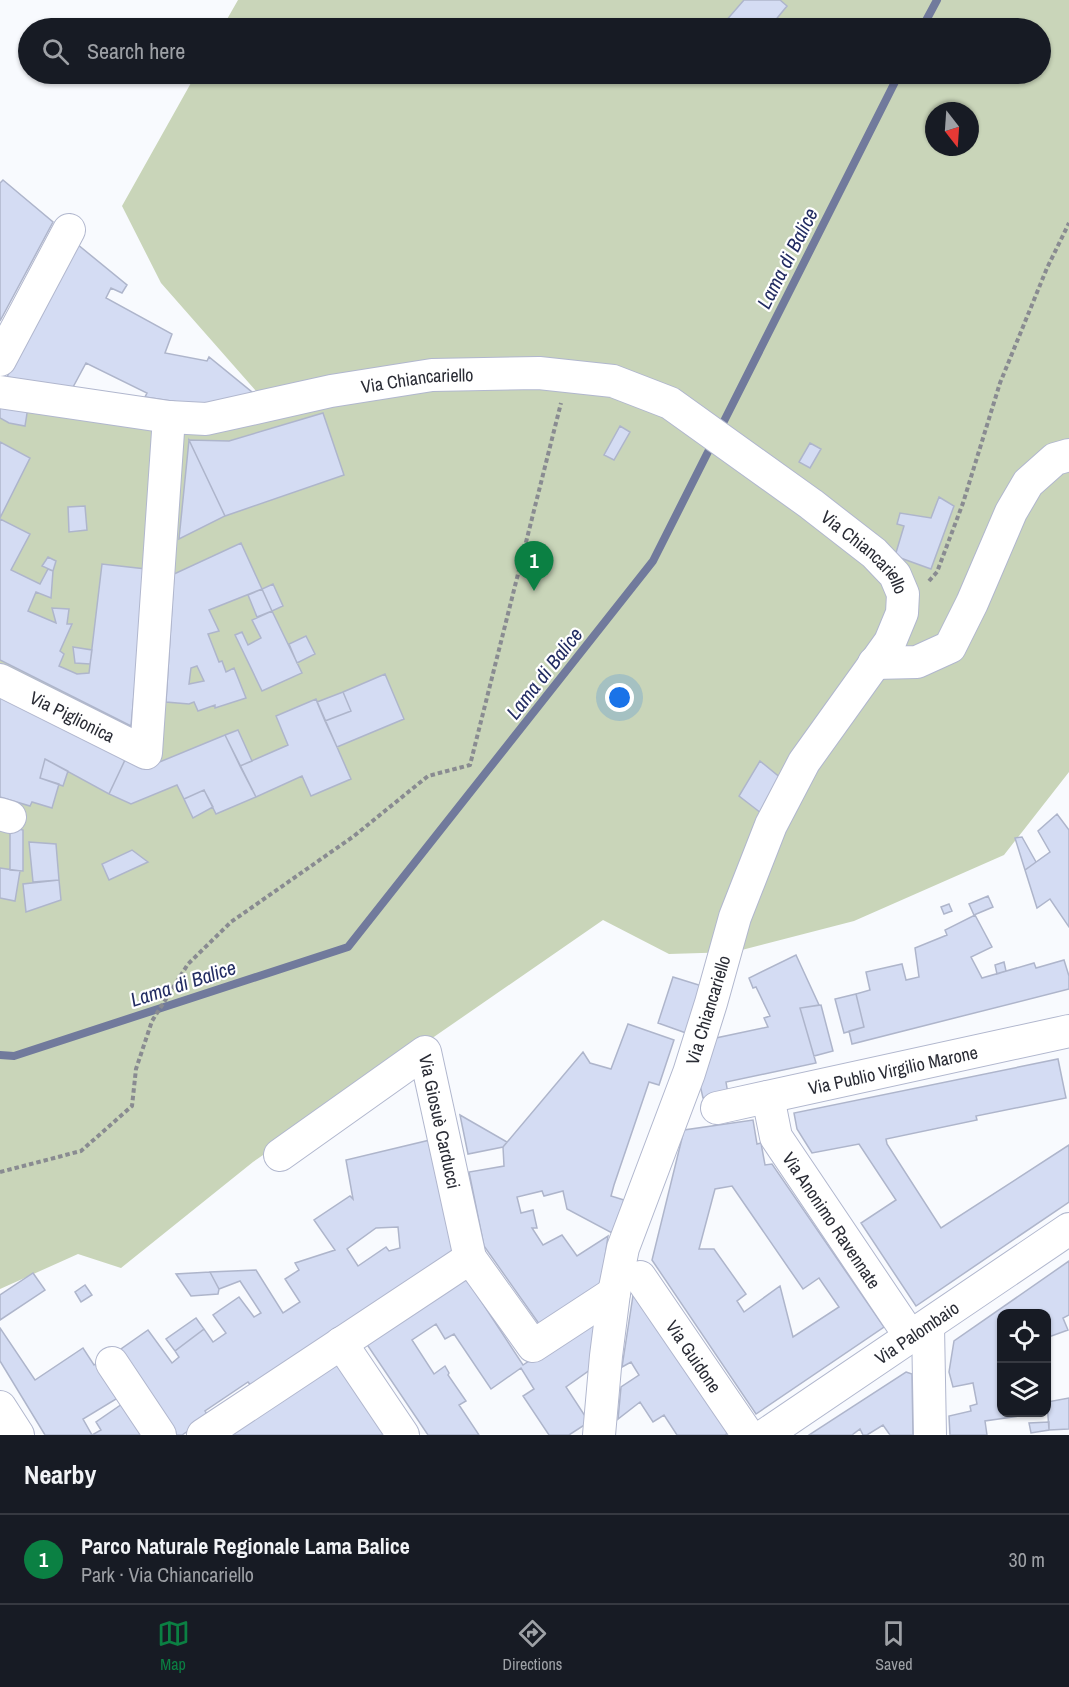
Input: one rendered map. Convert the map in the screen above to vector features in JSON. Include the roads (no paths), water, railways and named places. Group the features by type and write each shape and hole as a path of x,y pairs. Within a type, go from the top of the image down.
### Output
{"street":[{"path":"0,360 69,230"},
{"name":"Via Chiancariello","path":"0,392 169,417 206,419 331,391 432,375 538,373 613,381 670,403 702,425 811,504 873,553 895,575 903,594 902,613 890,642 804,762 771,825 735,917 689,1073 623,1248 614,1293 599,1435"},
{"name":"Via Piglionica","path":"0,680 146,753 169,417"},
{"path":"874,663 917,662 950,647 972,603 1011,512 1028,483 1055,459 1069,455"},
{"name":"Via Publio Virgilio Marone","path":"717,1108 1069,1031"},
{"name":"Via Giosuè Carducci","path":"280,1155 425,1052 470,1258 533,1346 614,1293"},
{"name":"Via Anonimo Ravennate","path":"768,1097 776,1137 919,1331"},
{"name":"Via Palombaio","path":"765,1435 1069,1230"},
{"path":"203,1435 470,1258"},
{"name":"Via Guidone","path":"640,1277 748,1435"},
{"path":"919,1331 930,1435"},
{"path":"341,1343 403,1435"},
{"path":"112,1363 160,1435"},
{"path":"0,1407 18,1435"}],"waterway":[{"name":"Lama di Balice","path":"927,18 937,0"},
{"name":"Lama di Balice","path":"719,431 894,84"},
{"name":"Lama di Balice","path":"0,1055 14,1056 348,947 653,561 713,442"}],"place":[{"name":"Parco Naturale Regionale Lama Balice","path":"534,591"}]}
